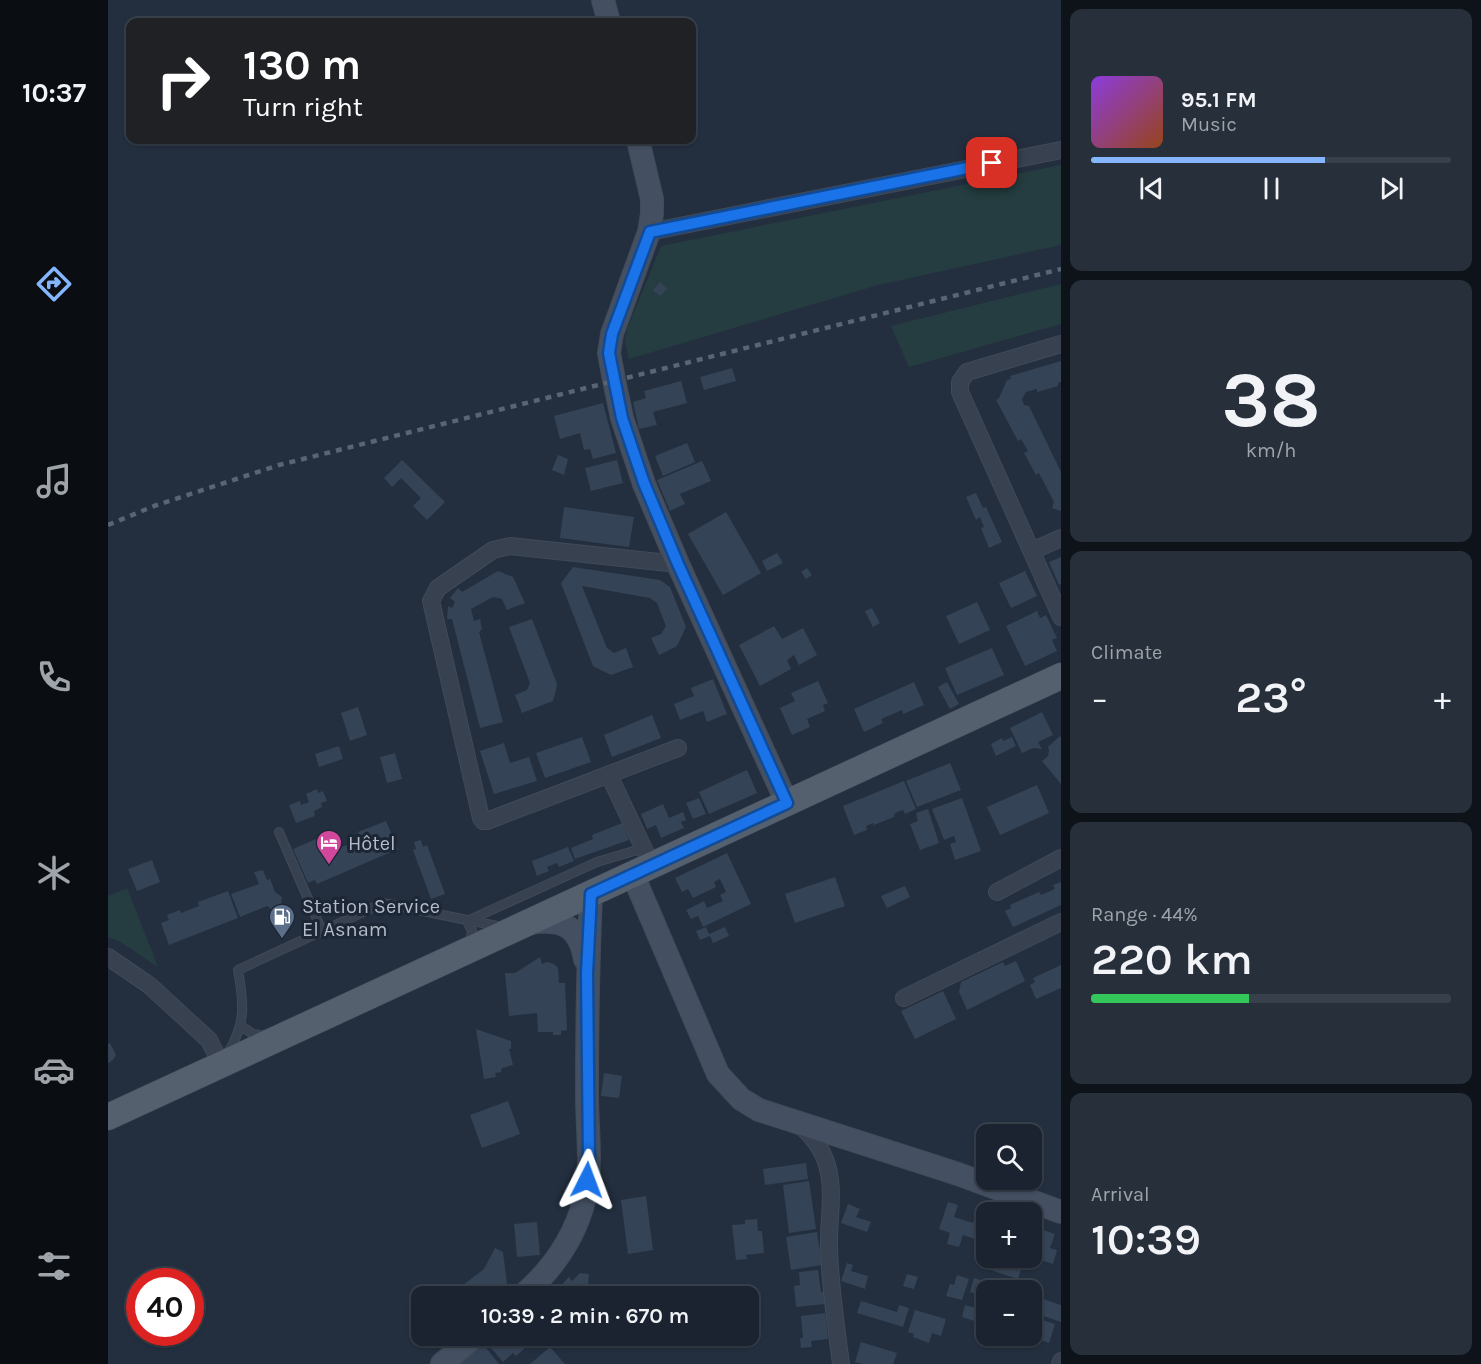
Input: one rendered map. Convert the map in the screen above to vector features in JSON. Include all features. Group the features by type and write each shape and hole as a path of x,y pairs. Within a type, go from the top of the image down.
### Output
{"main road":[{"path":"108,1117 591,894 643,863 787,803 1061,676"}],"street":[{"path":"603,0 608,18"},
{"path":"639,144 652,199 650,232 612,334 609,353 622,418 644,483 678,564 787,803"},
{"path":"650,232 1061,150"},
{"path":"1059,608 960,393 960,382 967,372 1061,344"},
{"path":"1032,551 1061,538"},
{"path":"678,564 510,546 493,550 438,588 431,601 483,821 678,748"},
{"path":"609,775 643,863 718,1074 741,1099 759,1110 958,1174 1061,1212"},
{"path":"997,892 1061,858"},
{"path":"532,1286 561,1253 585,1200 589,1161 587,973 591,894"},
{"path":"521,926 543,921 558,922 570,927 579,938 587,973"},
{"path":"904,998 1061,922"},
{"path":"108,957 149,985 209,1040 221,1064"},
{"path":"794,1120 809,1133 826,1162 831,1200 829,1247 841,1364"},
{"path":"826,1162 837,1147 847,1142 859,1142"},
{"path":"442,1364 463,1346"}],"lane":[{"path":"279,832 322,931"},
{"path":"467,921 597,862 643,863"},
{"path":"221,1064 242,1026 244,1000 238,970 322,931 383,903 467,921 521,926"},
{"path":"465,952 472,939 472,931 467,921"},
{"path":"242,1026 253,1034 285,1035"}],"green space":[{"path":"1061,165 1061,245 878,285 629,359 625,341 627,329 661,246"},
{"path":"1061,284 1061,324 909,367 891,326"},
{"path":"127,888 158,967 119,941 108,937 108,896"}],"building":[{"path":"660,282 667,289 660,296 653,290"},
{"path":"1061,361 1061,382 1058,386 1037,392 1037,389 1026,392 1022,399 1024,405 1029,406 1061,472 1061,511 1052,508 1054,502 1039,473 1036,475 1024,453 1028,451 1021,439 1018,441 996,400 1007,380 1011,379 1010,376"},
{"path":"732,368 736,381 704,390 700,377"},
{"path":"681,381 687,403 653,412 657,425 639,429 633,402 646,398 644,391"},
{"path":"603,403 616,453 593,459 590,449 584,450 580,433 560,439 554,416"},
{"path":"687,443 695,462 663,476 655,456"},
{"path":"558,455 568,459 564,475 552,470"},
{"path":"402,460 445,502 427,520 413,506 421,498 401,478 392,487 384,478"},
{"path":"617,460 623,483 591,491 585,468"},
{"path":"702,461 711,481 680,494 685,504 670,511 657,480"},
{"path":"976,493 983,508 986,507 1002,542 989,548 981,528 984,527 980,517 976,520 966,497"},
{"path":"564,507 634,517 629,547 560,538"},
{"path":"726,512 761,573 723,595 688,534"},
{"path":"777,553 783,563 767,571 762,561"},
{"path":"1061,557 1061,584 1059,585 1049,562"},
{"path":"573,567 660,580 670,587 686,627 677,646 659,655 651,638 661,634 666,626 657,603 650,598 582,586 607,648 614,653 626,648 633,667 611,675 593,666 561,583"},
{"path":"807,568 812,575 806,579 801,572"},
{"path":"498,571 513,577 525,603 507,610 502,599 493,597 471,609 474,621 480,619 482,629 479,632 503,722 480,728 452,619 447,619 448,606 452,608 455,602 450,598 458,588 462,592"},
{"path":"1025,571 1037,596 1011,608 999,583"},
{"path":"977,602 990,630 959,644 946,616"},
{"path":"872,608 880,623 873,627 865,611"},
{"path":"1037,611 1040,618 1046,615 1057,638 1052,640 1057,651 1025,666 1006,626"},
{"path":"532,619 557,684 553,701 522,713 515,695 527,690 530,683 509,627"},
{"path":"774,626 782,639 803,628 817,655 799,665 794,655 787,660 791,669 760,686 739,645"},
{"path":"992,648 1004,675 957,695 945,668"},
{"path":"713,679 727,714 707,722 703,711 680,720 674,704 694,696 691,688"},
{"path":"818,681 828,703 823,705 825,711 807,719 810,727 792,735 780,708 795,701 791,693"},
{"path":"914,682 924,705 903,714 902,710 881,719 883,723 864,732 854,709"},
{"path":"947,682 959,704 950,709 938,687"},
{"path":"358,707 367,735 350,741 341,713"},
{"path":"1042,712 1053,735 1038,742 1042,749 1033,748 1022,753 1010,728"},
{"path":"652,715 661,738 612,757 604,735"},
{"path":"1060,736 1061,784 1042,761 1048,756 1048,747"},
{"path":"582,737 591,762 545,778 536,753"},
{"path":"1012,737 1016,746 996,756 991,744 1002,738 1003,741"},
{"path":"504,743 510,763 529,757 537,781 494,794 480,751"},
{"path":"339,746 343,759 319,767 315,754"},
{"path":"395,753 402,779 387,783 380,757"},
{"path":"950,763 961,790 917,807 906,781"},
{"path":"747,770 757,793 709,814 699,792"},
{"path":"904,781 916,809 905,814 903,810 895,813 894,817 866,826 867,830 854,835 843,806"},
{"path":"1037,785 1049,813 1000,835 987,807"},
{"path":"317,789 318,793 323,791 327,801 321,803 322,807 314,811 315,816 296,823 289,805 300,801 301,805 309,802 306,794"},
{"path":"699,798 706,814 693,819 686,803"},
{"path":"962,798 981,851 955,860 950,844 956,842 954,836 944,840 932,809"},
{"path":"663,804 669,818 683,812 686,820 681,822 684,828 661,838 656,825 647,829 641,814"},
{"path":"928,809 939,843 920,850 910,824 918,821 916,813"},
{"name":"Hôtel","path":"386,821 398,849 317,884 315,880 308,883 293,849 316,839 321,850 328,848 330,852 361,839 358,832"},
{"path":"622,823 629,840 575,859 571,848 593,839 592,835"},
{"path":"421,840 423,847 427,845 445,894 431,899 413,850 416,849 414,842"},
{"path":"568,847 574,861 559,867 557,863 547,867 549,871 537,876 532,861"},
{"path":"727,853 751,904 703,927 698,916 691,919 686,910 704,901 707,908 723,901 720,895 726,892 720,879 714,882 716,887 693,898 688,889 682,892 675,878"},
{"path":"152,860 160,882 137,891 128,869"},
{"path":"263,870 267,880 270,879 275,892 282,897 281,906 272,910 267,906 240,917 231,894 259,884 254,872"},
{"path":"835,877 845,906 795,923 785,894"},
{"path":"1061,882 1061,905 1013,927 1005,911 1011,908 1010,905 1039,892 1041,895 1055,889 1053,885"},
{"path":"905,886 910,897 887,908 881,896"},
{"path":"228,891 238,918 169,945 161,923 169,920 167,915 180,910 181,913 199,906 198,902"},
{"path":"706,927 709,934 725,927 729,936 713,943 710,936 700,940 696,931"},
{"path":"540,957 542,964 547,962 558,968 559,983 565,983 567,1030 561,1031 561,1035 553,1035 553,1032 538,1032 537,1013 509,1016 505,973 515,973"},
{"path":"1016,961 1025,981 967,1010 959,992 961,982 1003,962 1005,966"},
{"path":"1061,965 1061,988 1036,999 1030,985 1035,982 1033,978"},
{"path":"943,991 956,1019 915,1039 901,1011"},
{"path":"476,1029 511,1041 511,1049 509,1049 513,1065 502,1068 501,1072 495,1073 496,1077 484,1079"},
{"path":"110,1043 116,1055 108,1063 108,1044"},
{"path":"604,1073 622,1076 619,1098 601,1096"},
{"path":"508,1101 520,1134 482,1148 470,1115"},
{"path":"806,1163 808,1179 765,1185 763,1169"},
{"path":"809,1181 816,1229 789,1233 783,1185"},
{"path":"646,1196 653,1250 628,1254 621,1200"},
{"path":"948,1202 958,1205 954,1217 973,1223 976,1212 976,1239 963,1235 959,1247 947,1244 950,1233 939,1229"},
{"path":"848,1204 860,1209 856,1217 871,1222 867,1232 841,1223"},
{"path":"757,1219 758,1231 762,1231 764,1253 746,1255 747,1259 736,1260 732,1225 745,1224 745,1220"},
{"path":"537,1222 540,1255 517,1257 514,1224"},
{"path":"1042,1230 1055,1234 1050,1248 1057,1250 1053,1264 1042,1260"},
{"path":"817,1232 822,1265 791,1270 786,1237"},
{"path":"495,1248 503,1252 507,1284 504,1286 462,1286 484,1269"},
{"path":"847,1263 853,1265 851,1271 868,1276 865,1289 841,1281"},
{"path":"984,1268 1022,1268 1018,1279"},
{"path":"818,1270 825,1304 796,1307 794,1286 800,1285 799,1272"},
{"path":"580,1273 589,1274 588,1285 594,1284 594,1286 561,1286 569,1277 572,1281"},
{"path":"907,1274 918,1277 914,1289 903,1286"},
{"path":"957,1275 969,1279 962,1300 946,1296 950,1284 954,1285"},
{"path":"974,1278 981,1280 976,1280 976,1294 970,1292"},
{"path":"1043,1299 1061,1305 1061,1322 1042,1315"},
{"path":"861,1301 897,1312 899,1305 909,1308 903,1327 857,1313"},
{"path":"965,1305 976,1308 976,1321 962,1317"},
{"path":"915,1310 946,1319 941,1336 932,1333 929,1343 913,1337 914,1334 908,1332"},
{"path":"825,1313 828,1339 811,1341 812,1347 801,1348 800,1338 803,1338 801,1316"},
{"path":"1042,1320 1055,1324 1049,1343 1042,1340"},
{"path":"861,1342 897,1353 893,1364 855,1362"},
{"path":"481,1346 485,1346 499,1364 459,1364"},
{"path":"489,1346 527,1346 516,1356 513,1353 503,1362"},
{"path":"550,1347 565,1364 530,1364"}],"railway":[{"path":"108,525 154,506 279,465 1061,269"}],"place":[{"name":"Hôtel","path":"329,866"},
{"name":"Station Service El Asnam","path":"282,940"}],"route":[{"path":"587,1180 589,1161 587,973 591,894 787,803 678,564 644,483 622,418 609,353 612,334 650,232 992,163"}]}
